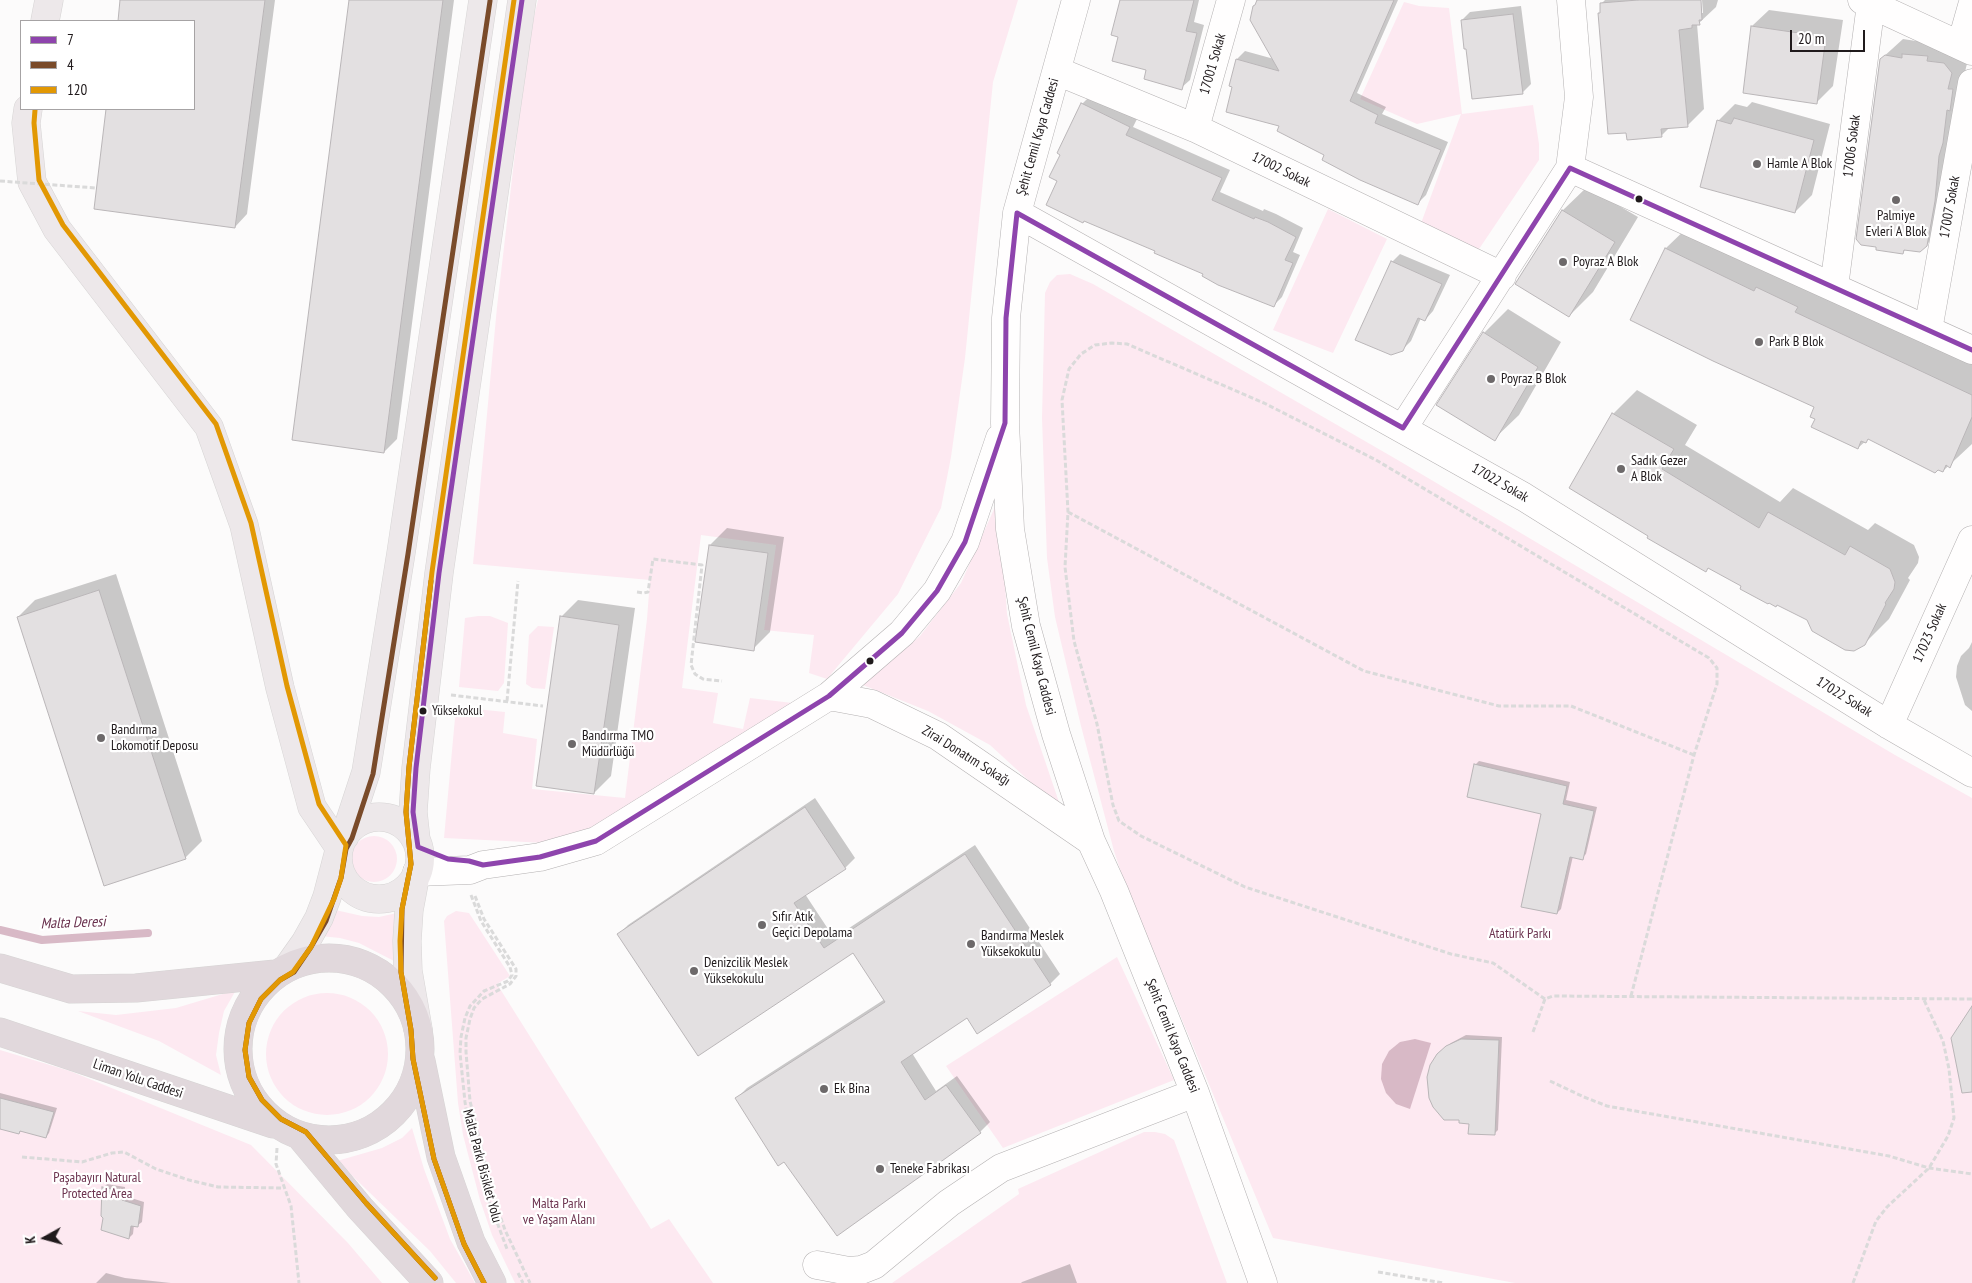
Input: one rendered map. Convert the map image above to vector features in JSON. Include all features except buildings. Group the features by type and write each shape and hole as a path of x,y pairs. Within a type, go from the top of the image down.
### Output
{"highway":[{"path":"0,968 70,989 136,988 282,970 309,959 331,957 353,960 373,969 394,984 409,1005 418,1029 420,1057 441,1157 471,1242 492,1283"},
{"path":"282,970 255,995 242,1021 237,1050 242,1079 246,1088 256,1105 277,1125 301,1137 328,1142 355,1138 380,1126 400,1107 414,1083 420,1057"},
{"name":"Liman Yolu Caddesi","path":"0,1032 277,1125"},
{"path":"301,1137 360,1208 429,1283"}],"main road":[{"path":"45,20 50,0"},
{"path":"282,970 305,944 319,918 332,883 341,846 367,763 401,553 483,0"},
{"path":"418,1029 409,981 407,941 416,859 413,812 425,692 439,573 522,0"},
{"path":"28,110 26,123 32,182 57,229 209,427 244,524 280,688 312,807 341,846"},
{"path":"375,818 388,818 408,830 416,859 406,890 394,897 380,900 366,898 354,891 344,881 339,868 341,846 353,827 363,820 375,818"}],"street":[{"name":"Şehit Cemil Kaya Caddesi","path":"1076,0 1017,213 1006,318 1005,423 1010,529 1026,626 1056,734 1091,841 1114,891 1196,1093 1263,1283"},
{"name":"17001 Sokak","path":"1195,128 1231,0"},
{"path":"1403,428 1570,168 1580,97 1571,0"},
{"path":"1866,2 1966,48 1972,6"},
{"name":"17006 Sokak","path":"1834,287 1866,2"},
{"name":"17002 Sokak","path":"1057,71 1195,128 1502,276"},
{"name":"17007 Sokak","path":"1928,330 1972,84"},
{"path":"1570,168 1972,350"},
{"name":"17022 Sokak","path":"1017,213 1524,497 1888,725 1972,773"},
{"path":"416,859 476,868 540,857 596,841 829,696 902,633 937,591 965,542 1005,423"},
{"name":"17023 Sokak","path":"1888,725 1972,540"},
{"name":"Zirai Donatım Sokağı","path":"829,696 872,704 938,736 1091,841"},
{"path":"817,1265 849,1272 861,1270 874,1264 949,1202 1001,1168 1196,1093"}],"path":[{"path":"0,182 96,188"},
{"path":"1546,999 1494,963 1451,954 1245,887 1141,836 1119,821 1113,805 1097,724 1074,641 1065,567 1068,512 1062,400 1069,369 1081,354 1095,345 1128,344 1264,402 1376,460 1709,658 1716,668 1717,684 1694,755 1630,996"},
{"path":"1068,512 1364,671 1499,706 1571,706 1694,755"},
{"path":"637,592 648,592 653,559 702,565 691,664 695,674 703,679 722,681"},
{"path":"507,701 518,581"},
{"path":"425,692 543,706"},
{"path":"476,868 474,895 484,919 516,969 514,981 482,999 474,1008 470,1019 466,1038 466,1052 470,1101 493,1196 505,1230 530,1283"},
{"name":"Malta Parkı Bisiklet Yolu","path":"476,868 469,882 474,906 481,921 512,970 512,975 508,981 484,991 470,1006 465,1018 460,1052 470,1133 488,1198 510,1257"},
{"path":"1533,1032 1546,999 1564,995 1972,999"},
{"path":"1853,1283 1876,1221 1887,1206 1929,1168 1948,1136 1954,1118 1949,1069 1943,1040 1924,1000"},
{"path":"1550,1081 1607,1106 1889,1156 1929,1168 1972,1174"},
{"path":"277,1125 276,1164 291,1206 299,1283"},
{"path":"22,1157 82,1162 112,1153 124,1152 156,1169 218,1187 284,1188"},
{"path":"517,1271 523,1283"},
{"path":"1378,1272 1443,1283"}],"green space":[{"path":"538,0 1018,0 993,82 965,358 951,457 941,508 898,594 827,679 809,673 814,635 764,630 776,545 701,535 682,688 718,693 713,723 743,729 750,698 801,704 567,844 444,838 456,707 505,712 503,733 537,739 532,789 625,798 647,619 650,580 473,564 497,307 528,42"},
{"path":"1404,2 1419,6 1449,8 1462,114 1533,105 1539,144 1539,160 1479,249 1463,250 1420,226 1461,114 1417,124 1360,99"},
{"path":"1328,209 1387,239 1333,353 1273,330"},
{"name":"Atatürk Parkı","path":"1070,274 1093,284 1396,459 1895,755 1972,798 1972,1283 1515,1283 1273,1238 1123,878 1081,726 1055,617 1047,558 1042,418 1045,293 1050,282 1057,275"},
{"path":"999,498 1007,614 1026,705 1062,811 990,745 928,711 863,685 920,636 961,583"},
{"path":"490,616 508,623 504,683 498,691 459,687 465,618"},
{"path":"538,626 554,627 545,689 532,688 526,684 529,635"},
{"path":"369,836 379,836 391,842 396,850 396,868 391,876 383,881 369,882 361,879 354,872 351,864 351,854 354,846 361,839"},
{"path":"331,909 362,916 379,917 397,913 396,962 359,943 340,938 320,936"},
{"name":"Malta Parkı ve Yaşam Alanı","path":"456,911 469,913 510,976 497,984 651,1229 669,1219 713,1283 515,1283 492,1235 480,1200 463,1135 458,1103 444,921 447,916"},
{"path":"1117,957 1174,1080 1003,1148 946,1066"},
{"path":"236,990 224,1011 219,1033 216,1055 221,1075 159,1041 78,1011 116,1015 176,1008"},
{"path":"327,993 339,994 350,998 361,1003 370,1011 378,1020 383,1031 387,1042 387,1066 383,1077 378,1088 370,1097 361,1105 350,1110 339,1114 327,1115 315,1114 304,1110 293,1105 284,1097 276,1088 271,1077 267,1066 266,1054 267,1042 271,1031 276,1020 284,1011 293,1003 304,998 315,994"},
{"name":"Paşabayırı Natural Protected Area","path":"0,1050 70,1071 251,1145 348,1243 382,1283 0,1283"},
{"path":"412,1128 424,1169 450,1239 475,1283 456,1283 430,1251 337,1161 382,1148 402,1138"},
{"path":"1144,1132 1165,1134 1174,1140 1227,1283 892,1283 1019,1194 1018,1189"}],"shaded area":[{"path":"1415,1039 1431,1043 1410,1109 1396,1104 1386,1093 1381,1079 1382,1064 1389,1051 1400,1042"}],"waterway":[{"name":"Malta Deresi","path":"0,930 42,940 148,933"}],"transit line":[{"name":"120","path":"484,1283 464,1244 434,1159 413,1059 411,1030 401,972 400,941 402,909 411,864 406,812 409,767 432,572 514,0"},
{"name":"7","path":"522,0 439,573 416,768 413,812 418,847 448,859 469,861 483,865 540,857 596,841 829,696 902,633 937,591 965,542 1005,423 1006,318 1017,213 1403,428 1570,168 1972,350"},
{"name":"4","path":"435,1278 366,1203 306,1132 281,1119 262,1100 249,1077 245,1050 249,1023 261,999 280,980 294,972 326,921 341,878 346,849 352,838 373,774 408,554 490,1"},
{"name":"120","path":"35,110 34,123 39,180 63,225 216,424 251,523 287,686 319,804 346,845 341,878 334,899 311,947 293,972 280,980 261,999 249,1023 245,1050 249,1077 262,1100 281,1119 306,1132 366,1203 435,1278"},
{"name":"4","path":"431,581 409,767 406,812 411,864 402,909 401,972 411,1030 413,1059 434,1159 464,1244 484,1283"}],"place":[{"name":"Hamle A Blok","path":"1757,164"},
{"name":"Palmiye Evleri A Blok","path":"1896,200"},
{"name":"Poyraz A Blok","path":"1563,262"},
{"name":"Park B Blok","path":"1759,342"},
{"name":"Poyraz B Blok","path":"1491,379"},
{"name":"Sadık Gezer A Blok","path":"1621,469"},
{"name":"Yüksekokul","path":"423,711"},
{"name":"Bandırma Lokomotif Deposu","path":"101,738"},
{"name":"Bandırma TMO Müdürlüğü","path":"572,744"},
{"name":"Sıfır Atık Geçici Depolama","path":"762,925"},
{"name":"Bandırma Meslek Yüksekokulu","path":"971,944"},
{"name":"Denizcilik Meslek Yüksekokulu","path":"694,971"},
{"name":"Ek Bina","path":"824,1089"},
{"name":"Teneke Fabrikası","path":"880,1169"}]}
